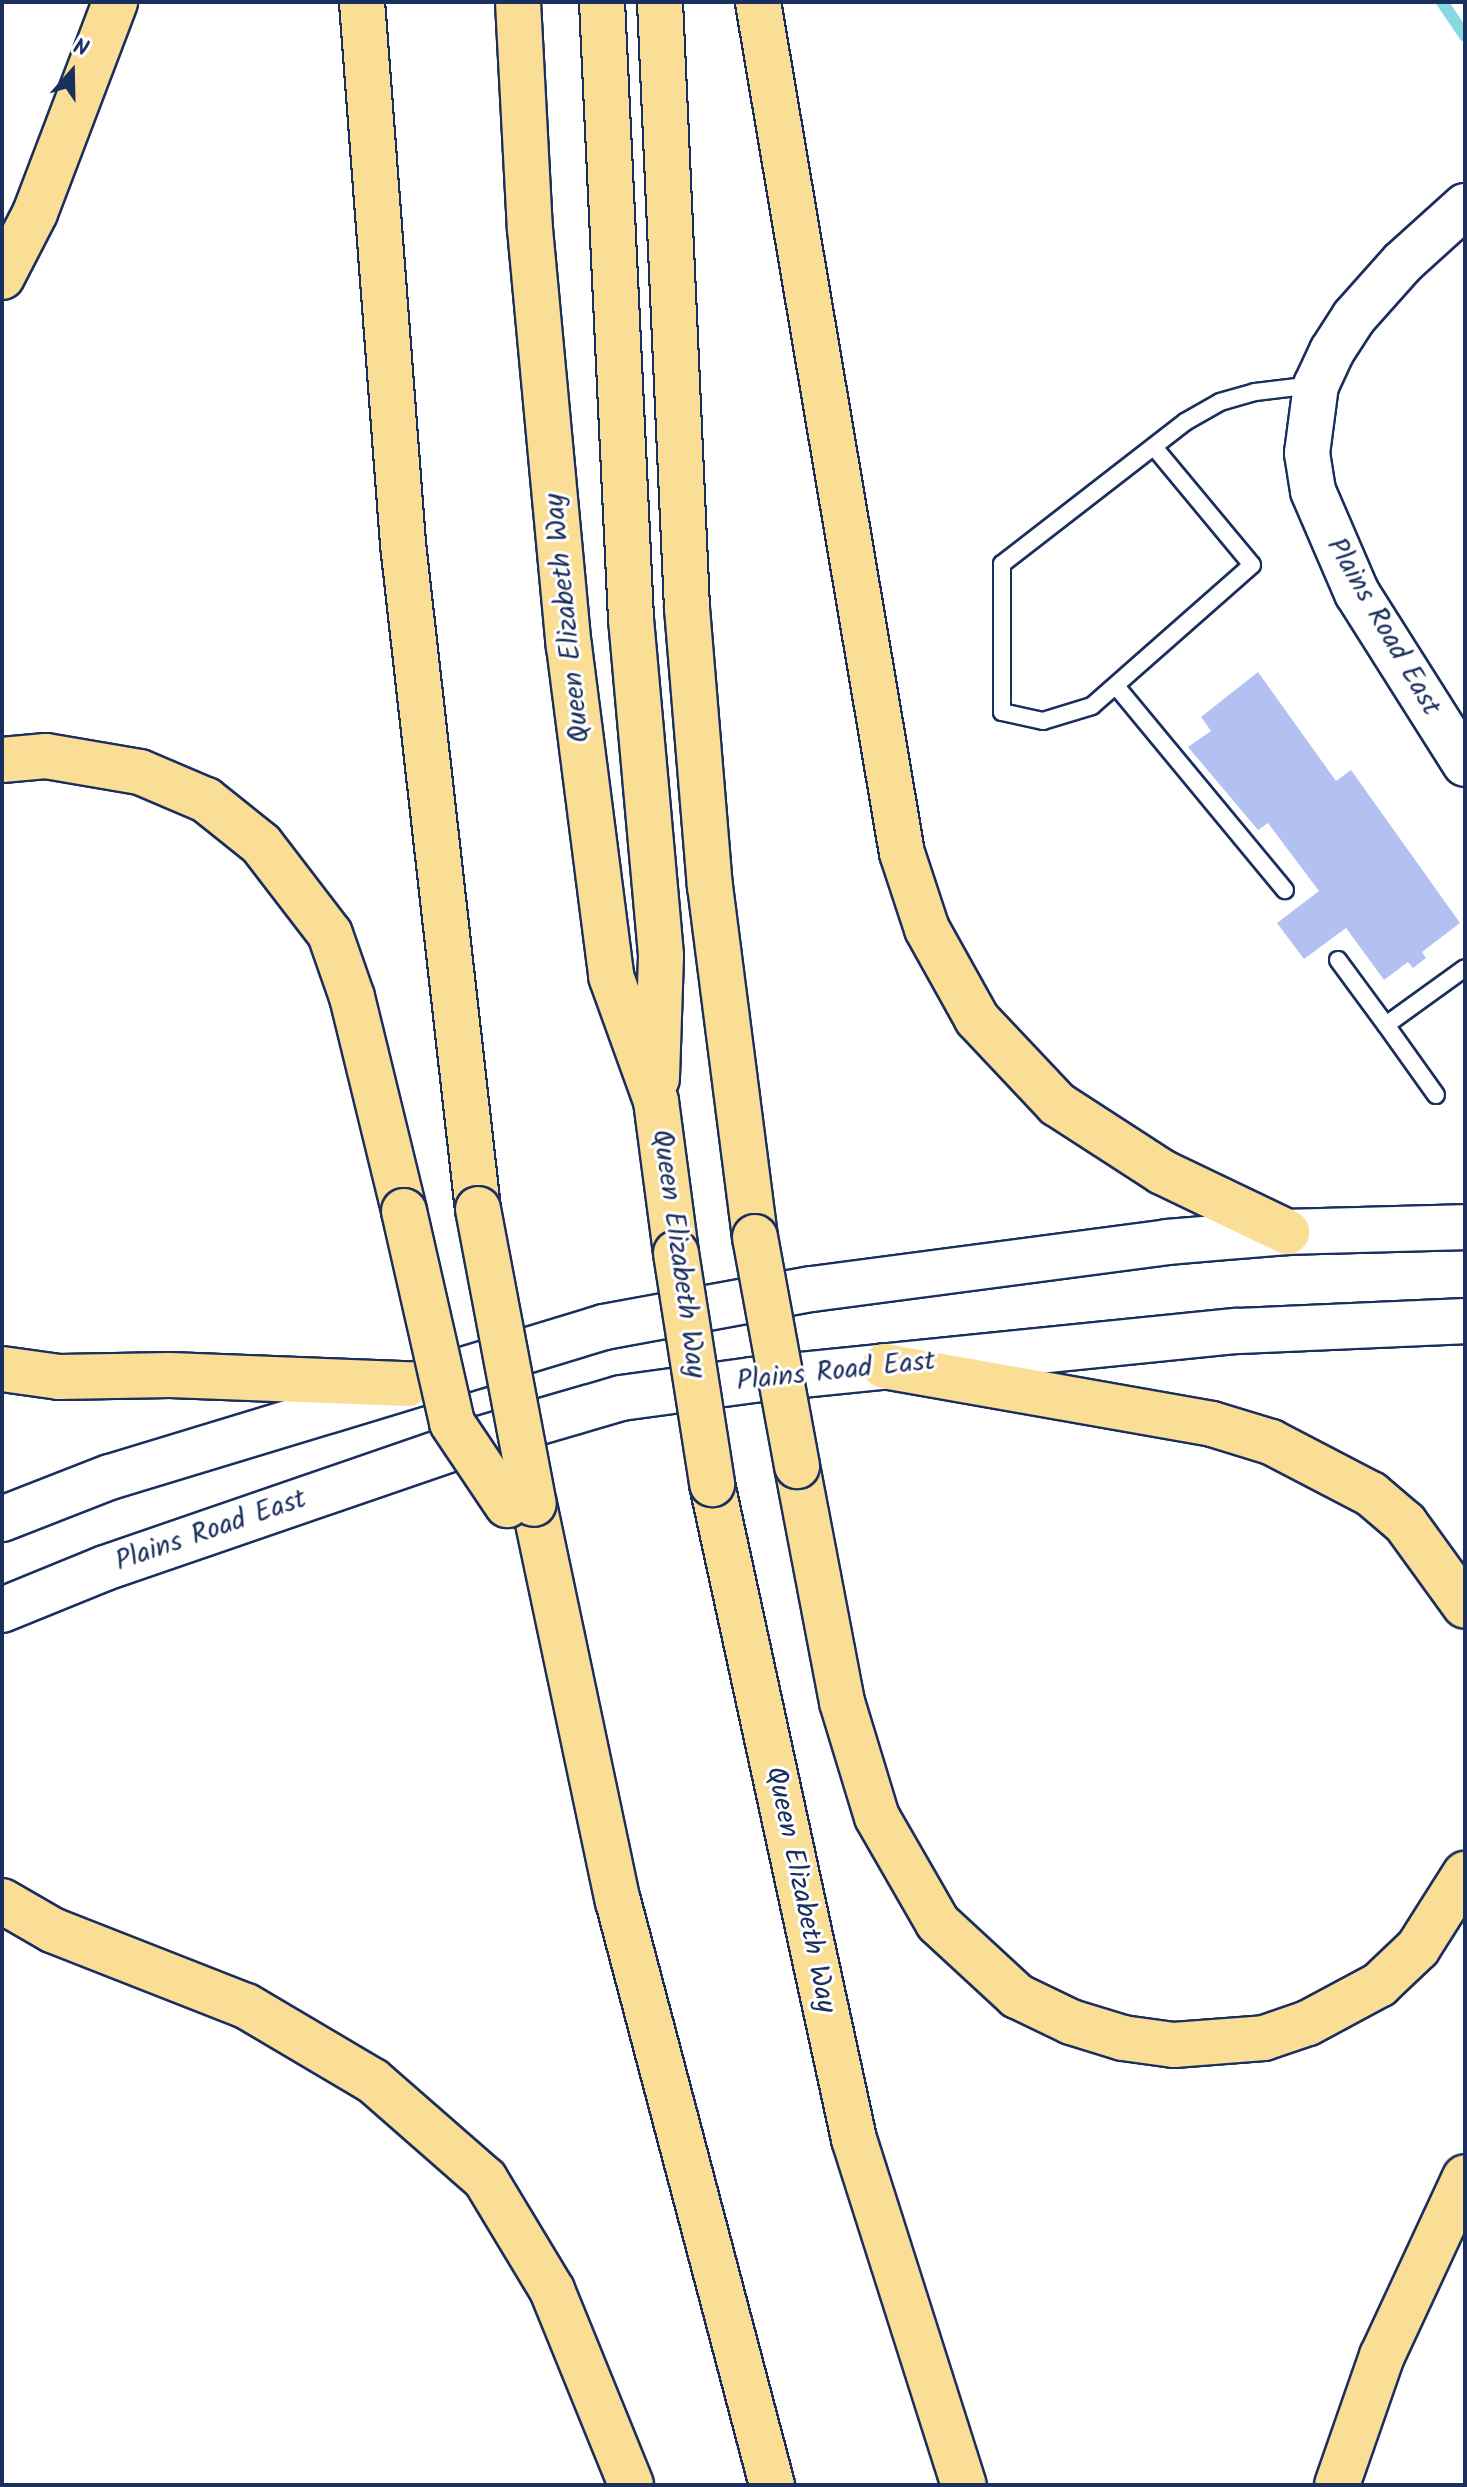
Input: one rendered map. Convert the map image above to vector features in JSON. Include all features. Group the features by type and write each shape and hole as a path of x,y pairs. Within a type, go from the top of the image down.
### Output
{"highway":[{"path":"2,277 35,213 115,2"},
{"path":"362,2 403,544 478,1209 520,1505 543,1560 618,1901 772,2485"},
{"name":"Queen Elizabeth Way","path":"518,2 530,229 570,661 611,976 656,1101 712,1484 854,2139 964,2485"},
{"path":"602,2 631,619 661,956 656,1101"},
{"path":"660,2 687,608 710,886 755,1237 842,1702 877,1817 938,1923 1017,1996 1071,2022 1123,2038 1174,2045 1264,2038 1308,2023 1379,1985 1418,1948 1465,1874"},
{"path":"758,2 902,853 927,929 977,1019 1057,1104 1162,1172 1287,1232"},
{"path":"2,760 46,756 140,772 206,800 261,844 330,934 352,997 452,1423 520,1505"},
{"path":"884,1366 1212,1424 1271,1442 1371,1494 1405,1523 1465,1606"},
{"path":"2,1369 59,1377 170,1375 408,1384"},
{"path":"2,1901 52,1930 246,2006 373,2081 485,2179 552,2290 631,2485"},
{"path":"1337,2485 1382,2356 1465,2177"}],"main road":[{"name":"Plains Road East","path":"1465,206 1354,317 1316,385 1307,453 1328,532 1357,593 1465,764"},
{"path":"2,1519 110,1477 408,1384 604,1327 812,1289 1167,1242 1287,1232 1465,1227"},
{"name":"Plains Road East","path":"2,1610 105,1568 411,1462 621,1398 884,1366 1238,1331 1465,1321"}],"lane":[{"path":"1154,447 1252,565 1092,706 1043,721 1002,712 1002,564 1154,447 1220,402 1316,385"},
{"path":"1116,686 1285,890"},
{"path":"1338,960 1436,1095"},
{"path":"1386,1025 1465,968"}],"building":[{"path":"1258,672 1336,781 1351,770 1460,923 1422,952 1426,958 1413,968 1408,962 1384,980 1346,928 1304,959 1277,923 1319,891 1268,823 1258,830 1188,747 1211,731 1201,717"}],"waterway":[{"path":"1442,2 1465,36"}]}
